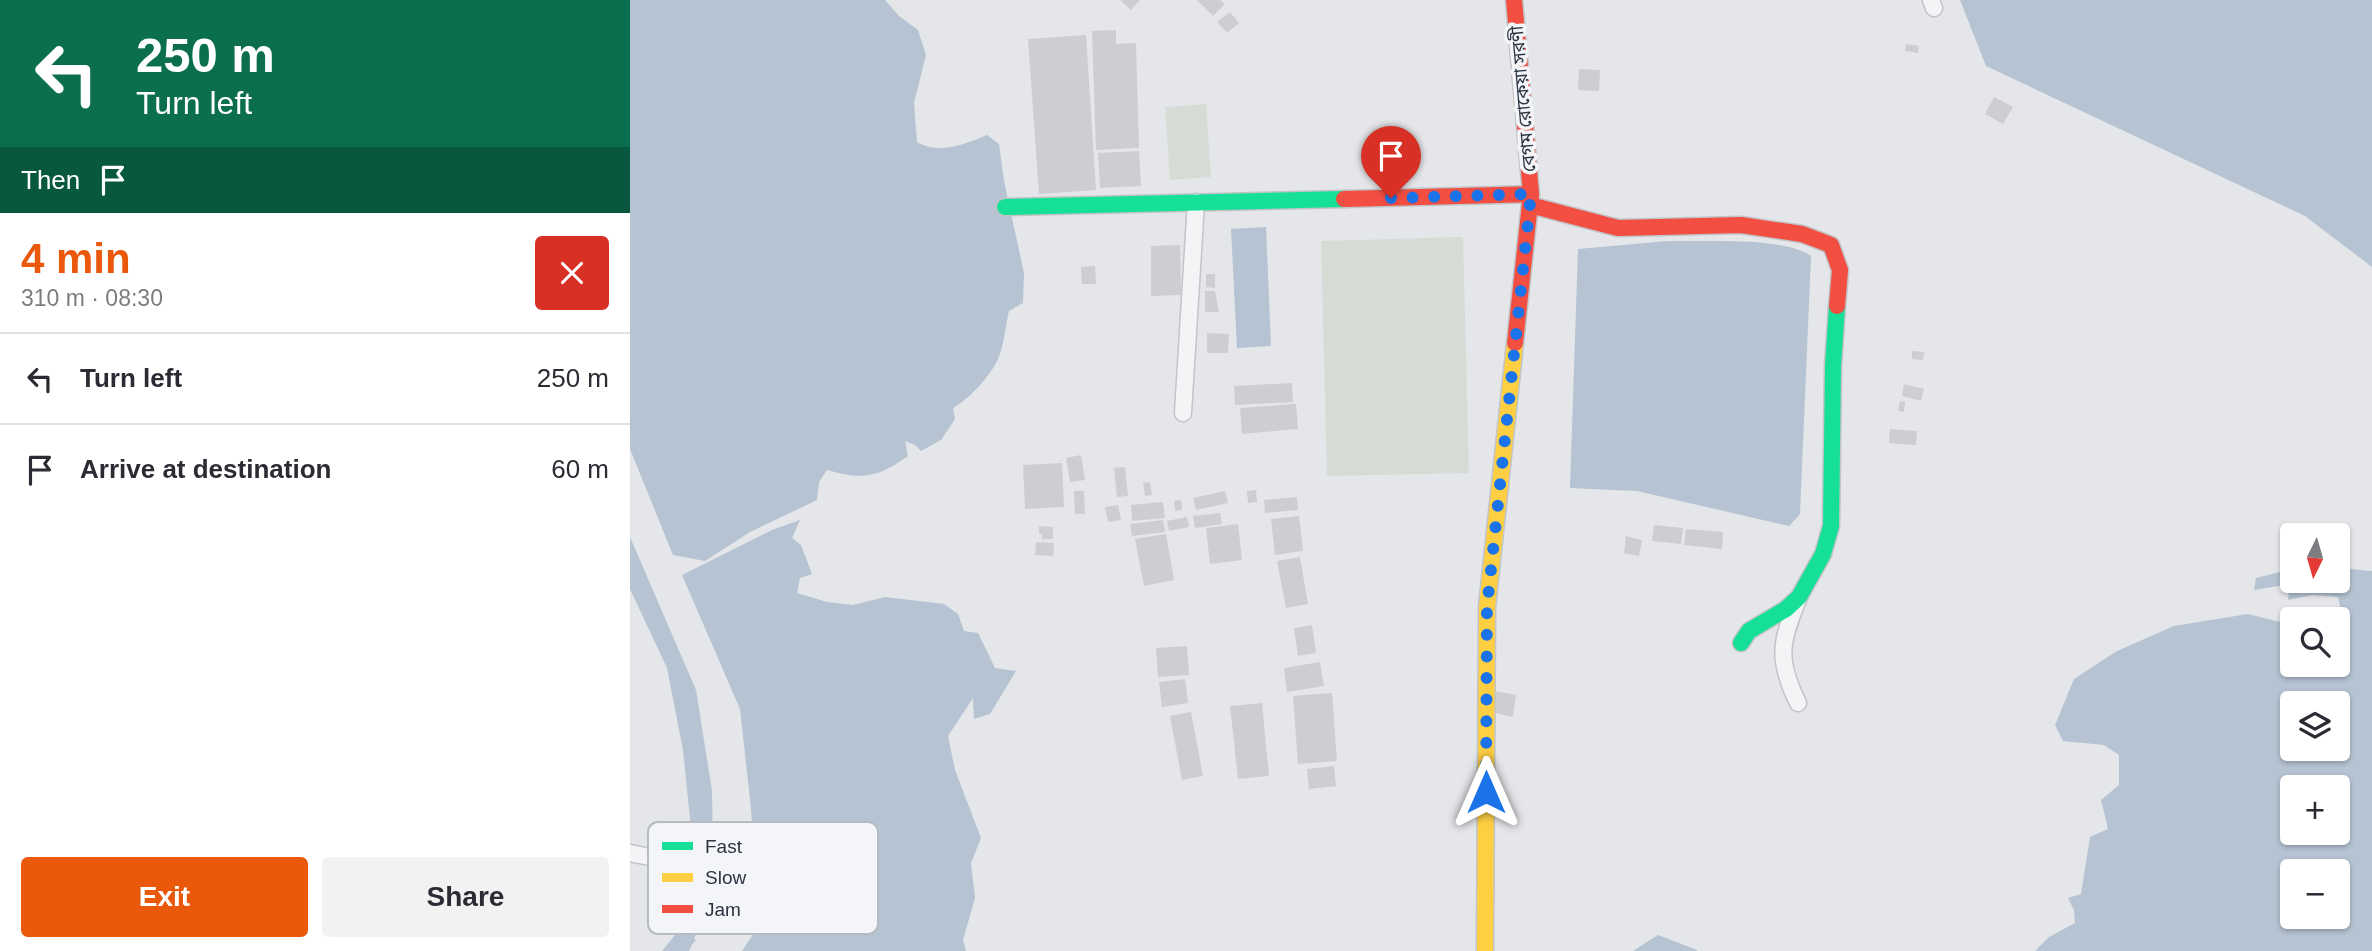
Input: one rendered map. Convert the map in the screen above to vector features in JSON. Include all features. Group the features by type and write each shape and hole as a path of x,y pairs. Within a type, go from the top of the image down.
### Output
{"street":[{"name":"বেগম রোকেয়া সরণী","path":"1485,951 1487,607 1531,200 1514,0"},
{"path":"1005,206 1531,200 1618,228 1741,225 1802,234 1831,245 1840,270 1833,366 1831,526 1823,554 1799,597 1785,634 1782,656 1787,679 1798,703"},
{"path":"1183,413 1196,202"},
{"path":"1741,643 1749,631 1786,609 1799,597"},
{"path":"630,853 648,857"}],"shaded area":[{"path":"1206,104 1211,177 1170,180 1165,107"},
{"path":"1463,237 1469,473 1327,476 1321,241"}],"water":[{"path":"630,0 885,0 899,16 918,30 926,55 914,103 917,142 943,148 961,145 987,135 999,144 1004,181 1024,273 1023,303 1009,311 998,359 977,389 953,408 955,419 941,440 921,451 905,441 908,456 878,473 860,476 827,470 819,482 817,500 750,532 705,561 673,555 630,449"},
{"path":"1960,0 2372,0 2372,267 2305,216 1986,66"},
{"path":"1266,227 1271,346 1237,348 1231,229"},
{"path":"1668,241 1763,243 1782,245 1811,256 1800,514 1789,526 1637,491 1570,488 1578,249"},
{"path":"800,520 792,538 801,545 812,574 800,578 797,593 827,602 853,605 885,597 944,604 958,614 964,631 978,633 995,668 1016,671 990,714 974,719 973,698 948,736 955,770 981,838 971,863 975,898 963,940 966,951 742,951 753,934 878,934 878,822 752,822 740,709 682,575 772,530"},
{"path":"630,537 696,690 712,791 713,822 690,822 683,750 667,668 630,589"},
{"path":"2350,569 2372,571 2372,951 2035,951 2049,937 2075,923 2074,910 2068,898 2081,894 2090,837 2108,829 2101,800 2119,785 2119,755 2104,745 2063,741 2055,725 2074,679 2117,651 2174,626 2248,614 2280,622 2280,677 2350,677 2350,607 2340,607 2338,597 2312,595 2288,600 2289,593 2350,593"},
{"path":"2280,572 2280,586 2254,590 2256,578"},
{"path":"676,934 687,934 696,940 686,951 662,951"},
{"path":"1658,935 1697,950 1697,951 1633,951"}],"building":[{"path":"1120,0 1140,0 1131,10"},
{"path":"1197,0 1220,0 1225,4 1213,16"},
{"path":"1230,12 1239,23 1227,33 1217,22"},
{"path":"1116,30 1116,44 1136,43 1139,148 1096,150 1092,31"},
{"path":"1086,35 1096,190 1039,194 1028,39"},
{"path":"1906,44 1919,46 1918,53 1905,51"},
{"path":"1579,69 1600,70 1599,91 1578,90"},
{"path":"1994,97 2013,107 2003,124 1985,114"},
{"path":"1139,151 1141,186 1100,188 1098,153"},
{"path":"1180,245 1181,295 1151,296 1151,246"},
{"path":"1095,266 1096,284 1082,284 1081,267"},
{"path":"1206,274 1215,274 1215,288 1206,287"},
{"path":"1205,291 1215,291 1219,312 1205,312"},
{"path":"1207,333 1229,334 1228,353 1207,353"},
{"path":"1912,351 1924,352 1923,360 1912,359"},
{"path":"1292,383 1293,402 1235,405 1234,386"},
{"path":"1904,384 1924,389 1921,401 1902,396"},
{"path":"1900,401 1905,402 1904,412 1898,411"},
{"path":"1296,404 1298,429 1242,434 1240,408"},
{"path":"1890,429 1917,431 1916,445 1889,443"},
{"path":"1081,455 1085,480 1070,482 1066,458"},
{"path":"1062,463 1064,507 1025,509 1023,465"},
{"path":"1125,467 1128,496 1117,497 1114,468"},
{"path":"1150,482 1152,495 1145,496 1143,483"},
{"path":"1256,490 1257,502 1248,503 1247,491"},
{"path":"1074,491 1084,491 1085,514 1075,514"},
{"path":"1225,491 1228,503 1196,510 1193,498"},
{"path":"1297,497 1298,510 1265,513 1264,500"},
{"path":"1181,500 1182,510 1175,511 1174,501"},
{"path":"1163,502 1165,518 1132,521 1131,505"},
{"path":"1118,505 1121,520 1108,522 1105,507"},
{"path":"1220,513 1222,524 1195,528 1193,516"},
{"path":"1299,516 1303,551 1275,555 1271,519"},
{"path":"1187,517 1189,527 1169,531 1167,521"},
{"path":"1163,520 1165,532 1132,536 1130,524"},
{"path":"1238,524 1242,560 1210,564 1206,528"},
{"path":"1654,525 1683,528 1681,544 1652,541"},
{"path":"1039,526 1053,527 1053,539 1042,539"},
{"path":"1686,529 1723,532 1722,549 1684,545"},
{"path":"1166,534 1174,580 1144,586 1135,539"},
{"path":"1626,536 1642,540 1639,556 1624,553"},
{"path":"1036,542 1054,543 1053,556 1035,555"},
{"path":"1300,557 1308,604 1286,608 1277,561"},
{"path":"1312,625 1316,653 1298,656 1294,628"},
{"path":"1187,646 1189,675 1158,677 1156,648"},
{"path":"1320,662 1324,686 1287,692 1284,668"},
{"path":"1185,679 1188,703 1162,707 1159,682"},
{"path":"1495,691 1516,695 1513,717 1496,713"},
{"path":"1332,693 1337,761 1298,764 1293,696"},
{"path":"1262,703 1269,776 1238,779 1230,706"},
{"path":"1191,712 1203,776 1182,780 1170,716"},
{"path":"1334,766 1336,786 1309,789 1307,769"}],"waterway":[{"path":"676,951 686,934"}],"traffic: fast":[{"path":"1005,207 1344,199"},
{"path":"1741,643 1749,631 1786,609 1799,597 1823,554 1831,526 1833,366 1837,306"}],"traffic: slow":[{"path":"1485,951 1487,607 1515,343"}],"traffic: jam":[{"path":"1514,0 1531,194 1515,343"},
{"path":"1344,199 1531,194"},
{"path":"1530,205 1618,228 1741,225 1802,234 1831,245 1840,270 1837,306"}],"route":[{"path":"1391,198 1531,194 1487,607 1486,792"}]}
